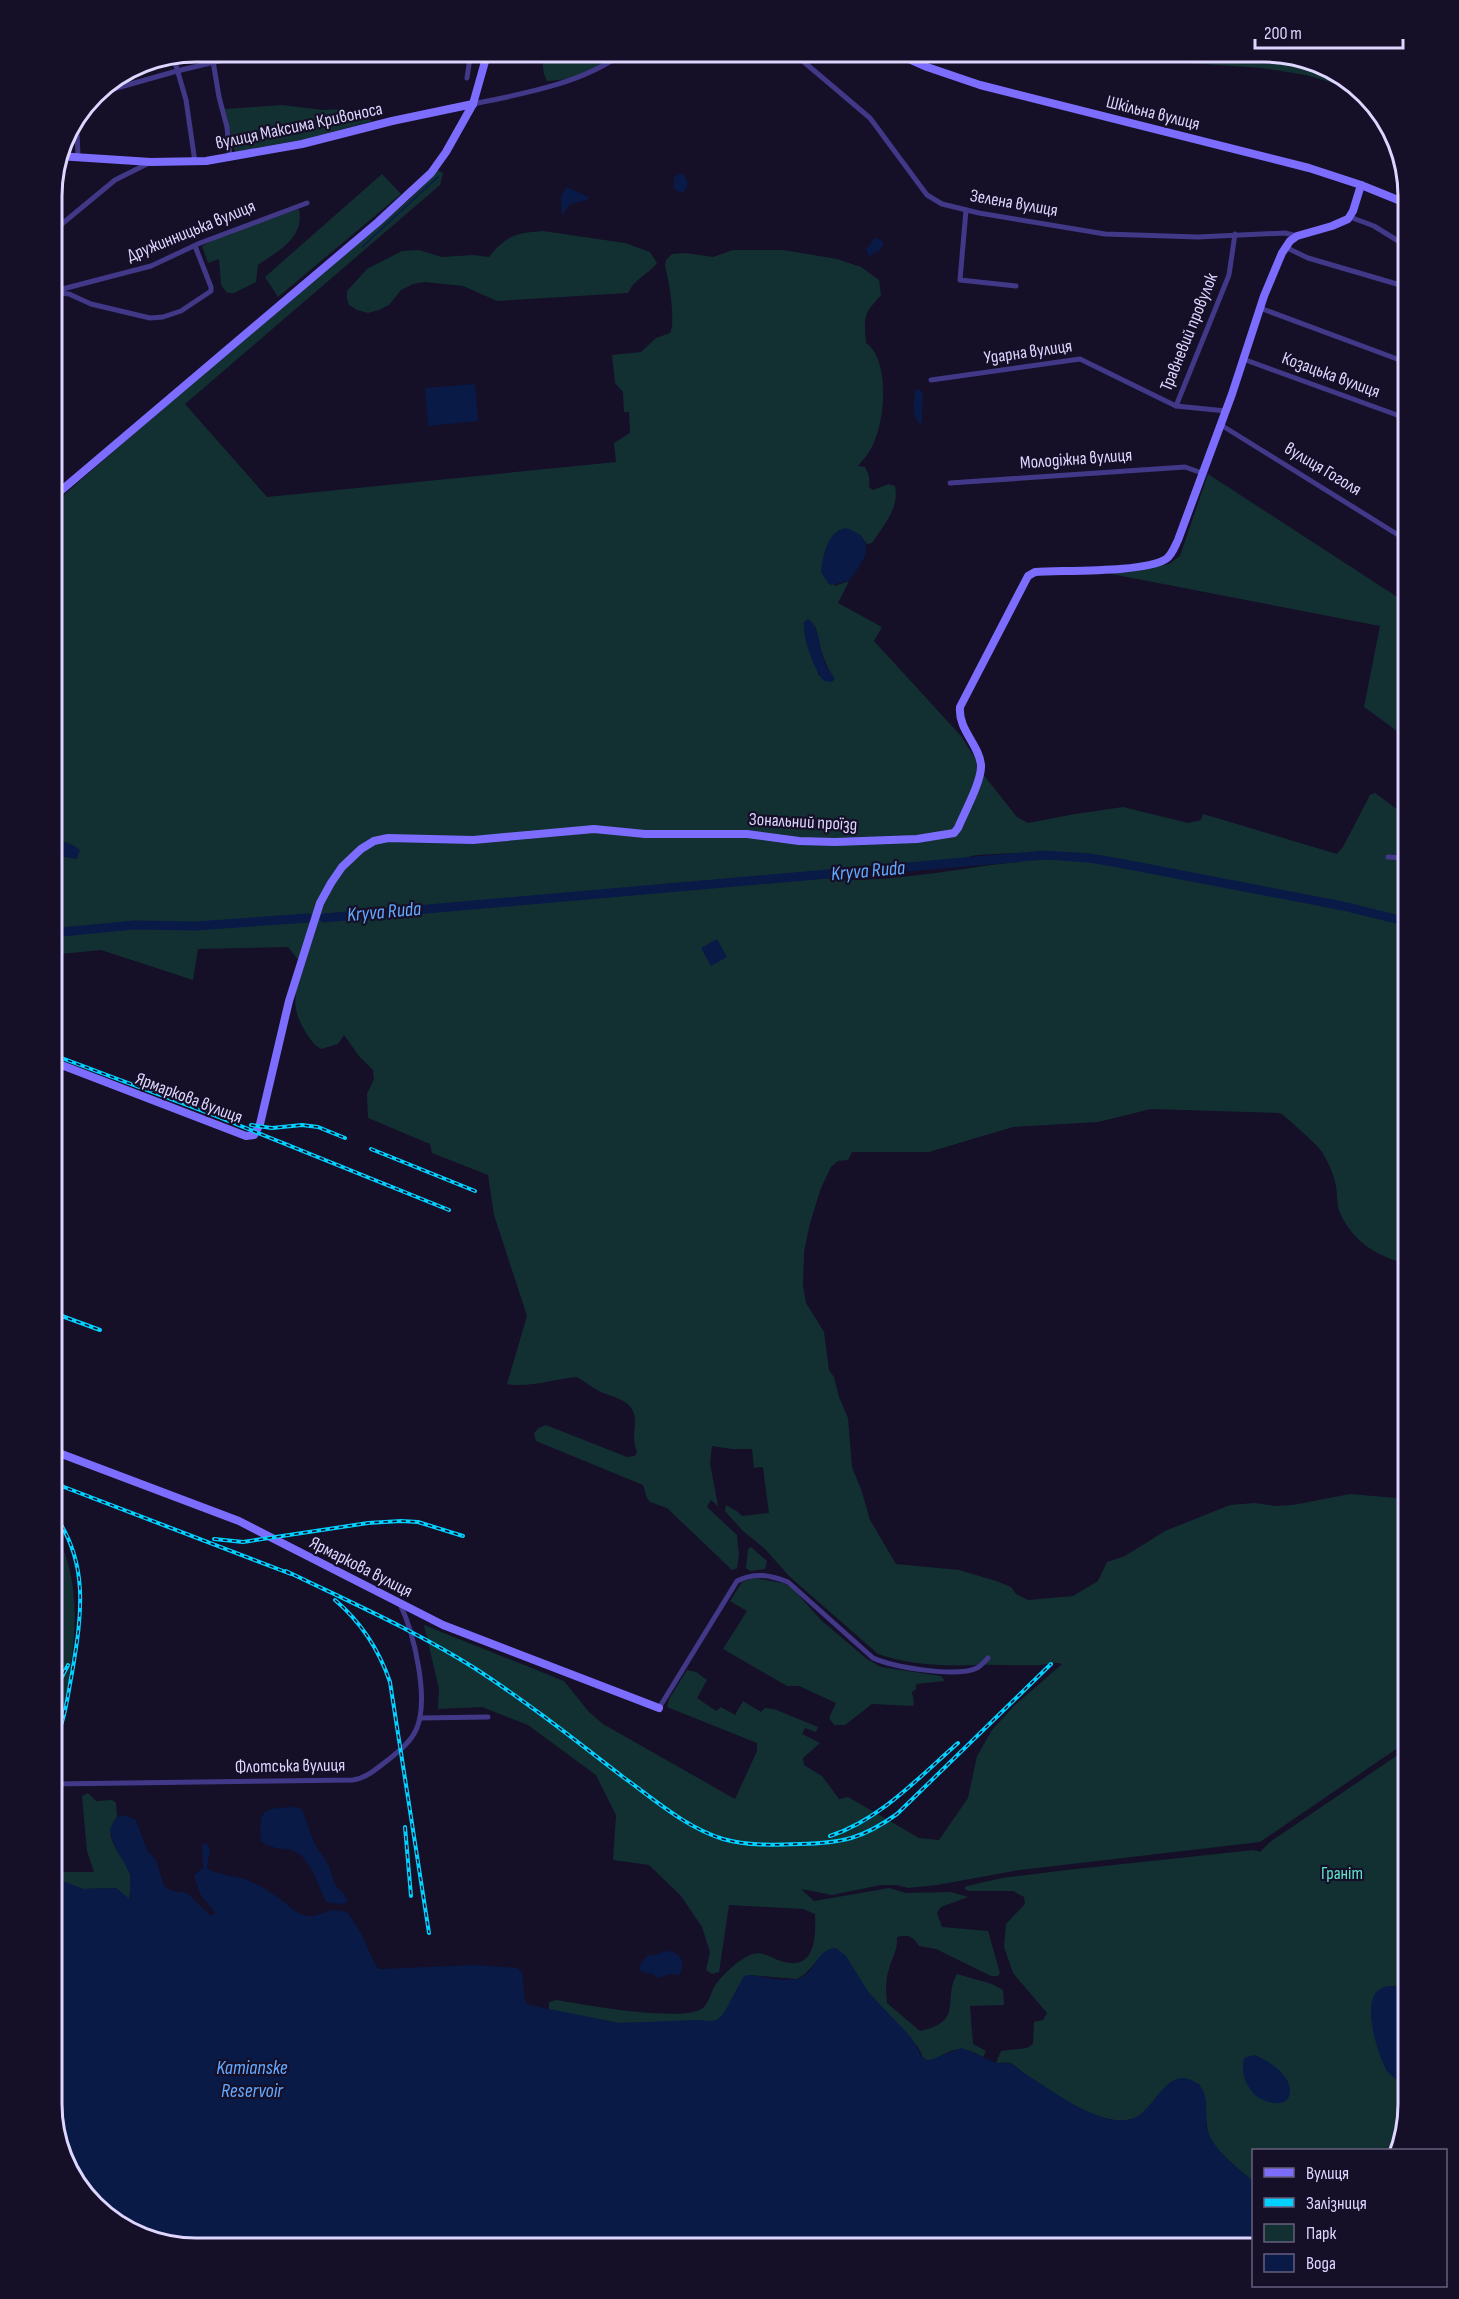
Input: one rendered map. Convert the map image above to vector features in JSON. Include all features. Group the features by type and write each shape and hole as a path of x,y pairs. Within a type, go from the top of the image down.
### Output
{"street":[{"path":"114,89 209,62"},
{"path":"213,62 227,127 230,158"},
{"path":"467,78 469,62"},
{"path":"62,490 413,191 446,153 473,104 486,62"},
{"path":"473,104 584,76 611,62"},
{"name":"Зелена вулиця","path":"804,62 870,118 930,198 942,204 1106,234 1176,237 1285,233 1298,236"},
{"name":"Шкільна вулиця","path":"916,62 980,85 1252,153 1360,185 1397,200"},
{"path":"175,63 188,111 195,162"},
{"path":"469,65 484,69"},
{"name":"вулиця Максима Кривоноса","path":"68,156 152,162 195,162 230,158 302,144 392,121 473,104"},
{"path":"76,135 78,156"},
{"path":"62,224 115,180 152,162"},
{"path":"1202,473 1226,411 1260,308 1285,247 1298,236 1340,223 1350,217 1360,185"},
{"name":"Дружинницька вулиця","path":"62,290 151,266 195,246 307,203"},
{"path":"966,210 960,280 1016,286"},
{"path":"1350,217 1374,226 1397,240"},
{"name":"Травневий провулок","path":"1176,406 1229,275 1235,234"},
{"path":"62,293 91,304 138,316 163,317 181,311 210,291 211,287 195,246"},
{"path":"1285,247 1308,258 1397,284"},
{"path":"1260,308 1397,359"},
{"name":"Ударна вулиця","path":"931,380 1080,359 1176,406 1226,411"},
{"name":"Козацька вулиця","path":"1243,359 1397,415"},
{"name":"вулиця Гоголя","path":"1221,424 1397,534"},
{"name":"Молодіжна вулиця","path":"950,483 1185,467 1202,473"},
{"name":"Зональний проїзд","path":"299,966 320,903 331,883 342,867 361,849 382,838 473,840 594,830 645,834 747,834 826,842 917,839 954,833 981,768 962,724 960,707 1031,573 1135,567 1167,558 1178,540 1202,473"},
{"path":"1388,857 1397,857"},
{"name":"Ярмаркова вулиця","path":"62,1065 251,1136 260,1124 299,966"},
{"name":"Ярмаркова вулиця","path":"62,1454 239,1521 443,1625 658,1708"},
{"path":"658,1708 737,1581 748,1576 774,1576 788,1582 873,1658 888,1665 956,1672 976,1668 988,1658"},
{"name":"Флотська вулиця","path":"62,1784 359,1779 405,1745 417,1729 420,1718 422,1700 416,1658 405,1614 399,1603"},
{"path":"420,1718 488,1717"}],"green space":[{"path":"542,62 604,62 567,79 547,81"},
{"path":"1185,62 1290,64 1323,75 1339,85 1306,75 1262,68"},
{"path":"282,105 323,110 344,109 372,121 306,139 235,152 225,109"},
{"path":"438,170 443,173 440,185 185,404 267,497 616,462 614,443 630,433 629,412 624,412 623,392 615,383 612,355 641,352 656,338 670,333 672,310 665,266 666,260 672,254 685,253 713,257 733,250 783,250 837,259 861,267 879,280 881,295 866,316 865,327 866,343 874,351 882,375 883,405 873,445 858,466 865,467 869,476 869,487 873,490 889,484 895,486 895,502 872,543 867,544 860,535 840,530 832,537 823,563 835,586 849,581 838,603 882,627 874,641 961,736 975,758 978,768 1017,817 1028,823 1123,807 1188,823 1201,820 1203,814 1337,854 1343,847 1370,795 1375,793 1397,809 1397,1261 1377,1253 1352,1233 1340,1213 1334,1178 1322,1152 1282,1114 1278,1113 1151,1109 1098,1122 1013,1127 929,1152 852,1152 848,1160 838,1161 831,1167 821,1188 804,1252 803,1286 806,1303 824,1332 829,1370 834,1377 848,1418 852,1467 870,1520 896,1564 959,1570 1011,1587 1016,1594 1028,1600 1073,1596 1098,1581 1107,1562 1125,1556 1165,1531 1230,1505 1255,1503 1275,1506 1293,1505 1350,1494 1397,1498 1397,1749 1260,1842 1020,1870 908,1888 881,1885 832,1895 801,1889 814,1901 889,1888 906,1893 951,1892 968,1897 941,1907 937,1913 942,1927 988,1931 1000,1973 998,1976 991,1976 936,1949 919,1946 910,1937 897,1937 896,1950 887,1978 887,2003 920,2031 934,2027 948,2015 951,1992 957,1974 992,1984 1003,1990 1004,2005 970,2006 973,2044 986,2051 983,2057 962,2049 951,2051 931,2061 924,2059 918,2047 869,1993 822,1955 805,1974 797,1979 749,1975 739,1985 726,2011 716,2021 619,2023 549,2010 549,2002 556,2000 656,2013 694,2012 706,2005 714,1987 725,1974 748,1956 761,1953 781,1961 801,1962 811,1951 814,1942 815,1914 803,1909 729,1905 719,1972 712,1974 706,1970 710,1952 702,1927 681,1896 649,1865 613,1860 616,1815 596,1775 528,1725 482,1707 438,1709 439,1689 424,1625 564,1681 589,1712 603,1724 735,1799 757,1751 757,1743 667,1707 669,1699 687,1670 696,1672 707,1680 697,1698 716,1711 721,1707 735,1715 743,1701 761,1712 765,1708 774,1709 818,1727 816,1732 805,1728 802,1734 820,1743 803,1758 804,1765 822,1776 839,1799 848,1797 919,1838 939,1840 968,1798 977,1756 992,1730 1014,1706 1062,1664 938,1665 914,1663 878,1654 790,1577 764,1548 743,1531 725,1511 726,1505 742,1516 769,1513 763,1468 754,1468 752,1449 712,1446 710,1464 718,1506 711,1500 707,1507 737,1535 739,1555 737,1568 732,1570 667,1508 650,1502 643,1485 536,1441 534,1433 546,1425 627,1457 635,1456 637,1452 634,1440 634,1413 626,1403 597,1390 577,1377 533,1384 507,1384 527,1316 494,1215 488,1175 432,1153 430,1144 368,1118 367,1094 374,1079 373,1070 359,1056 344,1035 338,1044 321,1049 308,1036 297,1014 295,999 303,966 288,947 198,949 193,980 101,950 62,954 62,856 77,859 62,847 62,496 411,198","holes":["815,625 820,647 831,673 835,679 818,675","1013,853 1019,862 899,877 828,879 829,869 946,862 976,855"]},
{"path":"382,174 401,194 278,297 265,277"},
{"path":"299,209 300,219 294,236 281,249 258,265 256,282 234,293 227,293 221,285 219,259 208,263 202,246 223,235"},
{"path":"543,231 625,243 650,252 657,263 634,284 628,293 497,301 463,286 425,282 413,284 401,290 389,305 379,310 368,313 349,305 347,291 367,269 402,251 419,250 442,257 473,255 489,257 501,244 513,237"},
{"path":"1208,474 1397,597 1397,731 1364,707 1380,626 1101,572 1169,564 1180,556"},
{"path":"62,1547 72,1580 75,1620 62,1710"},
{"path":"751,1547 767,1561 765,1569 750,1571 746,1568 748,1549"},
{"path":"755,1578 783,1583 791,1587 822,1621 867,1659 881,1667 941,1676 945,1681 916,1684 916,1689 912,1692 913,1706 872,1704 845,1725 834,1725 829,1718 836,1703 799,1686 787,1686 723,1649 747,1611 730,1601 742,1582"},
{"name":"Граніт","path":"1397,1755 1397,1986 1391,1986 1380,1991 1374,1999 1372,2011 1375,2038 1384,2064 1386,2069 1397,2078 1396,2121 1389,2149 1252,2149 1252,2180 1227,2158 1210,2138 1204,2096 1199,2084 1171,2083 1139,2116 1126,2120 1111,2119 1096,2115 1064,2100 1012,2064 996,2063 1001,2051 1027,2048 1033,2044 1034,2022 1043,2020 1047,2013 1013,1973 1004,1947 1006,1924 1025,1904 1024,1897 1013,1891 968,1891 964,1888 1002,1878 1067,1870 1254,1850 1260,1852 1270,1842"},
{"path":"88,1793 96,1801 112,1800 116,1803 117,1817 112,1824 111,1832 114,1846 130,1874 129,1899 116,1888 83,1889 62,1881 62,1872 94,1872 87,1851 82,1796"}],"water":[{"path":"681,173 688,183 682,193 674,189 674,177"},
{"path":"566,187 589,197 587,200 570,204 562,216 561,196"},
{"path":"874,237 884,242 880,250 869,256 866,249"},
{"path":"475,384 478,421 428,426 425,388"},
{"path":"915,390 923,393 920,424 914,412"},
{"path":"845,528 862,537 866,549 865,555 849,581 831,585 821,572 823,559 830,540"},
{"path":"808,619 815,626 823,658 835,679 832,682 824,681 816,669 805,636 804,622"},
{"path":"62,842 80,850 77,859 62,856"},
{"path":"717,939 727,957 711,966 701,948"},
{"path":"292,1807 302,1809 314,1843 329,1866 335,1885 348,1902 342,1904 326,1902 312,1870 302,1856 261,1841 261,1823 264,1813 268,1810"},
{"name":"Kamianske Reservoir","path":"125,1815 136,1820 147,1850 156,1860 164,1886 172,1891 187,1893 210,1915 215,1913 200,1894 194,1875 203,1868 202,1845 206,1843 210,1849 207,1868 212,1871 252,1882 303,1915 315,1916 333,1910 348,1913 379,1969 475,1965 517,1968 522,1972 525,2001 529,2005 619,2023 719,2019 744,1976 789,1980 801,1978 825,1952 836,1948 846,1956 869,1993 911,2037 927,2061 962,2048 996,2063 1009,2063 1015,2066 1084,2110 1109,2119 1121,2120 1132,2119 1140,2115 1167,2085 1175,2080 1183,2078 1193,2081 1203,2091 1207,2128 1213,2142 1252,2180 1252,2238 186,2237 152,2230 121,2215 95,2192 75,2163 63,2121 62,1881 83,1889 116,1888 130,1898 130,1874 114,1844 110,1829 117,1817"},
{"path":"666,1951 675,1953 681,1958 682,1966 679,1975 670,1974 658,1978 640,1970 645,1958 649,1955 654,1956"},
{"path":"1387,1986 1397,1986 1397,2080 1387,2071 1374,2035 1371,2005 1375,1993"},
{"path":"1254,2055 1282,2073 1290,2090 1289,2097 1285,2101 1268,2102 1250,2089 1245,2081 1243,2063 1244,2058"}],"waterway":[{"path":"362,247 438,177"},
{"name":"Kryva Ruda","path":"324,918 1045,855 1114,862 1343,906 1397,919"},
{"name":"Kryva Ruda","path":"62,932 134,925 196,926 308,918"}],"railway":[{"path":"62,1058 216,1116 449,1210"},
{"path":"251,1125 272,1128 302,1125 318,1127 345,1138"},
{"path":"371,1149 475,1191"},
{"path":"62,1316 100,1330"},
{"path":"62,1486 291,1574"},
{"path":"214,1539 243,1542 368,1523 401,1521 418,1522 463,1536"},
{"path":"62,1526 72,1548 77,1568 80,1609 76,1651 62,1721"},
{"path":"286,1571 382,1617 453,1655 514,1695 683,1820 709,1834 742,1843 771,1845 840,1841 873,1829 897,1814 1051,1664"},
{"path":"335,1600 368,1637 390,1682 429,1933"},
{"path":"62,1677 68,1665"},
{"path":"830,1836 849,1829 882,1808 958,1743"},
{"path":"405,1827 411,1896"}]}
